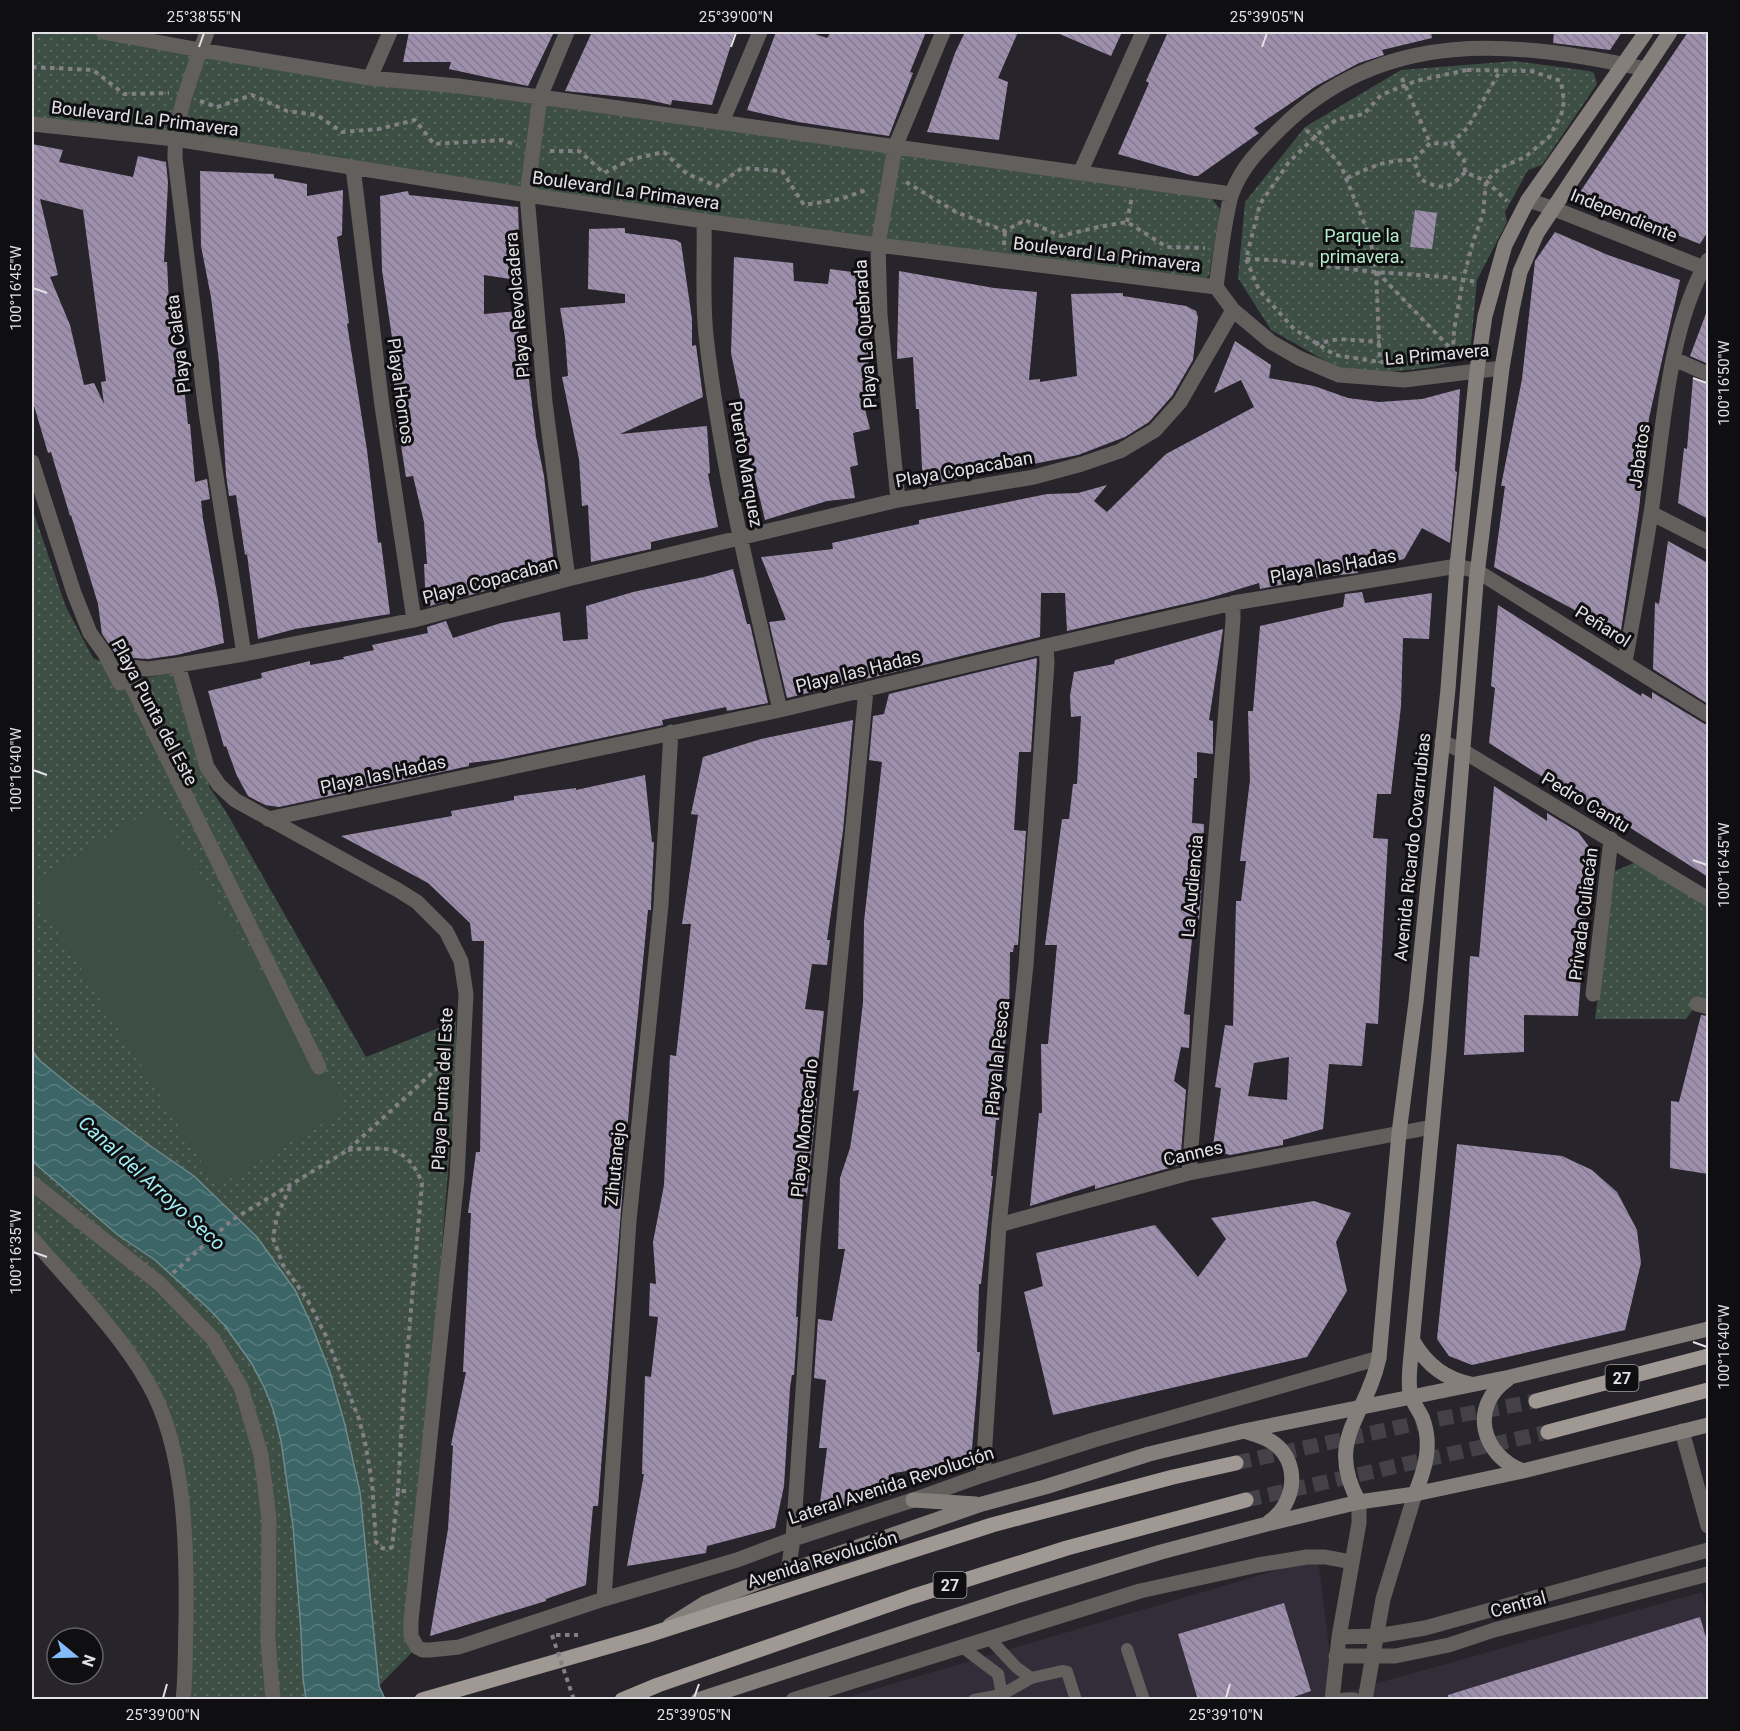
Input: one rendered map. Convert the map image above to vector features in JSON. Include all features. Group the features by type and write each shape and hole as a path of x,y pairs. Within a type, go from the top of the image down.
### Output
{"main road":[{"name":"27","path":"1536,1401 1708,1356"},
{"name":"27","path":"1548,1432 1708,1390"},
{"name":"Avenida Revolución","path":"422,1700 664,1629 992,1525 1173,1477 1236,1463"},
{"name":"27","path":"622,1700 658,1685 922,1594 1067,1548 1246,1500"}],"street":[{"path":"103,32 370,78 458,86 540,97 1231,194"},
{"name":"Playa Caleta","path":"207,32 186,92 175,139 176,169 206,412 244,654"},
{"path":"370,78 390,32"},
{"name":"Playa Revolcadera","path":"567,32 540,97 527,195 545,402 568,579"},
{"path":"722,122 760,32"},
{"name":"Playa La Quebrada","path":"898,500 880,315 878,245 895,147 943,32"},
{"path":"1080,173 1143,32"},
{"name":"Avenida Ricardo Covarrubias","path":"1332,1700 1339,1636 1359,1523 1359,1502 1351,1488 1344,1458 1349,1430 1375,1379 1379,1358 1399,1133 1416,1002 1457,566 1477,370 1485,316 1509,235 1525,207 1646,32"},
{"path":"1365,1700 1388,1578 1426,1466 1428,1440 1422,1418 1411,1398 1409,1380 1477,571 1502,368 1520,272 1537,233 1670,32"},
{"path":"1216,287 1231,194 1244,168 1291,118 1334,86 1358,74 1394,61 1459,48 1535,50 1645,69"},
{"name":"Boulevard La Primavera","path":"32,124 175,139 704,221 1216,287"},
{"name":"Playa Hornos","path":"353,166 382,406 414,620"},
{"name":"Independiente","path":"1525,207 1552,208 1706,264"},
{"name":"Puerto Marquez","path":"704,221 706,332 719,429 739,538 780,710"},
{"name":"Jabatos","path":"1625,662 1651,513 1674,359 1685,312 1706,264"},
{"name":"La Primavera","path":"1216,287 1233,310 1271,342 1299,358 1339,375 1404,380 1502,368"},
{"name":"Playa Copacaban","path":"319,1067 122,666 148,669 178,665 414,620 568,579 898,500 1034,477 1120,451 1155,430 1180,402 1233,310"},
{"path":"1674,359 1708,374"},
{"name":"Playa Punta del Este","path":"32,462 74,593 90,633 105,654 319,1067"},
{"path":"1651,513 1708,542"},
{"path":"1457,566 1477,571"},
{"name":"Playa las Hadas","path":"268,819 780,710 1233,603 1457,566"},
{"name":"Peñarol","path":"1477,571 1708,715"},
{"name":"La Audiencia","path":"1189,1173 1233,603"},
{"name":"Playa la Pesca","path":"983,1474 999,1225 1026,965 1047,663 1046,646"},
{"name":"Playa Punta del Este","path":"178,665 207,767 219,785 236,800 268,819 417,902 446,931 461,961 466,994 457,1178 411,1621 411,1636 417,1647"},
{"name":"Playa Montecarlo","path":"788,1571 793,1539 813,1243 866,690"},
{"name":"Zihutanejo","path":"604,1599 629,1221 661,905 671,732"},
{"name":"Pedro Cantu","path":"1442,742 1462,751 1708,898"},
{"name":"Privada Culiacán","path":"1593,994 1611,839"},
{"name":"Cannes","path":"999,1225 1189,1173 1432,1127"},
{"path":"32,1183 160,1284 213,1339 241,1387 261,1455 269,1518 268,1640 273,1700"},
{"path":"32,1238 115,1335 149,1383 167,1427 178,1475 185,1526 187,1578 183,1700"},
{"path":"664,1629 705,1603 788,1571 982,1504 1149,1454 1244,1431 1510,1377 1708,1329"},
{"path":"1413,1341 1426,1361 1435,1369 1460,1382 1474,1385"},
{"name":"Lateral Avenida Revolución","path":"417,1647 423,1650 459,1647 604,1599 737,1560 983,1474 1379,1358"},
{"path":"1510,1377 1501,1384 1488,1404 1485,1415 1486,1432 1493,1450 1501,1459 1523,1470"},
{"path":"698,1700 1064,1581 1267,1524 1359,1502 1415,1494 1523,1470 1708,1425"},
{"path":"1244,1431 1276,1445 1290,1464 1292,1481 1289,1498 1284,1509 1267,1524"},
{"path":"1682,1431 1708,1523"},
{"path":"913,1500 982,1504"},
{"name":"Central","path":"1339,1636 1377,1635 1451,1621 1708,1550"},
{"path":"794,1700 1140,1591 1258,1565 1307,1557 1324,1557 1352,1562"},
{"name":"Central","path":"1336,1656 1395,1656 1449,1645 1494,1630 1708,1574"},
{"path":"1344,1700 1354,1700"}],"lane":[{"path":"989,1638 1016,1667 1031,1677"},
{"path":"962,1647 998,1674 1002,1697"},
{"path":"1127,1649 1144,1700"},
{"path":"974,1700 1002,1697 1031,1677 1067,1672 1076,1700"}],"path":[{"path":"1347,178 1396,159 1414,160 1430,143 1451,144 1468,127 1512,48"},
{"path":"1394,61 1430,143"},
{"path":"32,67 93,70 124,94 186,92 190,97 217,107 252,95 286,111 317,116 342,132 379,129 415,120 434,144 502,140 532,151 579,151 604,173 632,159 664,152 687,174 717,186 742,168 782,171 804,205 841,199 868,189 887,195"},
{"path":"1449,373 1453,351 1454,330 1463,280 1483,214 1486,181 1500,168 1525,157 1548,137 1561,116 1564,101 1561,81 1531,71 1467,70 1405,85 1381,95 1364,114 1336,120 1314,137 1289,162 1260,204 1246,259 1258,290 1294,329 1335,356 1380,362 1414,363 1453,351"},
{"path":"1291,118 1314,137 1341,166 1370,237 1377,272 1380,379"},
{"path":"1414,160 1420,179 1435,188 1455,184 1465,172 1464,160 1451,144"},
{"path":"1465,172 1486,181 1525,207"},
{"path":"890,173 956,213 1005,231 1025,220 1061,236 1127,222 1167,247 1221,248"},
{"path":"1127,222 1136,181"},
{"path":"1246,259 1494,283"},
{"path":"1377,272 1453,351"},
{"path":"1299,358 1316,343 1339,339 1380,342"},
{"path":"160,1284 232,1220 348,1150 463,1044"},
{"path":"290,1187 277,1216 273,1238 283,1265 302,1292 326,1334 358,1416 372,1482 376,1542 382,1548 389,1549 393,1544 399,1491 403,1402 422,1184 412,1161 390,1149 348,1150"},
{"path":"399,1491 425,1492"},
{"path":"552,1635 574,1700"}],"shaded area":[{"path":"1318,1558 1335,1695 1702,1592 1708,1613 1708,1699 838,1700"}],"green space":[{"path":"32,32 83,32 1211,198 1220,209 1209,276 1205,279 876,241 32,118"},
{"name":"Parque la primavera.","path":"1515,61 1589,71 1594,73 1597,84 1542,165 1528,170 1505,212 1507,222 1477,280 1471,344 1466,358 1433,367 1382,373 1338,368 1271,330 1238,278 1245,202 1305,127 1401,70"},
{"path":"32,508 66,607 93,658 140,679 173,673 210,788 225,810 366,1057 456,1021 456,1069 426,1452 417,1647 379,1686 360,1492 330,1372 311,1324 290,1282 257,1237 194,1176 72,1087 39,1060 32,1050"},
{"path":"157,806 348,1108 217,1187 32,890 32,883"},
{"path":"1638,861 1708,906 1708,1007 1697,1004 1686,1019 1595,1019 1615,871"},
{"path":"32,1161 118,1235 155,1260 209,1309 225,1326 252,1364 264,1387 273,1409 281,1441 293,1526 306,1699 183,1699 185,1526 149,1383 32,1238"}],"water":[{"name":"Canal del Arroyo Seco","path":"32,1050 39,1060 72,1087 194,1176 257,1237 295,1290 330,1372 360,1492 379,1686 385,1699 306,1699 293,1526 281,1441 273,1409 264,1387 252,1364 225,1326 209,1309 155,1260 118,1235 32,1161"}],"building":[{"path":"409,32 554,32 528,86 449,69 451,62 403,62"},
{"path":"592,32 735,32 712,105 672,100 671,105 644,99 565,91"},
{"path":"776,32 809,32 827,38 831,32 926,32 889,136 798,122 747,110"},
{"path":"965,32 1018,32 998,78 1008,82 999,140 927,132 955,53"},
{"path":"1055,32 1122,32 1111,56"},
{"path":"1168,32 1431,32 1432,38 1382,50 1384,55 1359,63 1316,86 1254,128 1259,133 1198,176 1194,176 1118,154"},
{"path":"1554,32 1622,32 1610,50 1553,43"},
{"path":"1688,32 1708,32 1708,231 1700,244 1639,220 1638,222 1578,195"},
{"path":"32,144 63,150 59,162 133,177 138,156 166,162 168,183 164,262 167,262 169,304 177,352 180,351 195,482 207,479 210,499 201,501 224,643 177,655 148,659 118,657 102,634 98,604 51,452 48,453 32,399","holes":["40,199 83,210 106,381 101,382 104,404 94,383 84,385 70,325 50,277 58,275"]},
{"path":"200,171 274,174 274,178 307,184 307,196 343,190 342,235 337,237 349,323 347,324 390,614 295,629 258,639 247,554 245,555 236,495 229,496 226,475 219,362 211,297 201,246"},
{"path":"408,191 409,195 518,207 520,265 515,266 516,280 484,275 484,314 520,311 518,348 525,347 555,572 426,607 424,564 427,564 424,522 413,476 406,477 398,426 396,427 393,365 396,364 382,270 380,196"},
{"path":"1415,210 1437,213 1432,249 1410,247"},
{"path":"625,228 625,233 676,240 681,243 692,319 692,346 696,345 703,397 620,434 707,426 710,473 708,474 718,527 651,542 651,549 591,562 588,505 582,506 579,459 562,377 568,376 560,308 625,303 625,294 588,289 589,229"},
{"path":"1555,232 1608,255 1680,280 1649,418 1639,509 1620,637 1494,567 1505,486 1501,486 1522,379 1535,261"},
{"path":"734,257 793,263 794,281 828,284 830,269 867,274 869,396 862,397 870,429 853,433 858,465 850,467 855,498 827,501 765,520 741,420 745,420 731,353"},
{"path":"899,271 994,288 1037,292 1029,380 1040,379 1040,382 1077,376 1071,294 1123,293 1123,296 1186,306 1196,311 1198,317 1193,360 1172,396 1149,422 1125,437 1078,455 923,486 919,409 916,409 913,357 897,359"},
{"path":"1708,312 1708,364 1690,356"},
{"path":"1235,341 1271,365 1269,378 1314,386 1348,398 1379,402 1422,399 1460,389 1455,471 1457,472 1450,543 1422,528 1404,559 1357,570 1358,573 1320,577 1260,589 1259,583 1206,599 1067,631 1065,593 1041,593 1040,637 787,698 769,622 786,620 761,557 833,549 832,543 919,524 919,520 1047,494 1078,493 1107,485 1094,501 1107,512 1166,454 1254,407 1241,380 1214,393"},
{"path":"1693,378 1708,384 1708,519 1678,503 1684,448 1687,449"},
{"path":"1668,541 1708,563 1708,704 1653,669 1655,602 1659,604"},
{"path":"733,569 747,624 750,624 768,703 727,711 726,707 662,720 663,725 502,759 469,763 469,766 279,807 265,805 248,796 237,776 226,746 224,747 208,691 262,678 261,673 310,661 310,665 344,659 343,657 374,650 372,645 428,633 427,627 446,621 453,638 501,623 560,612 563,641 588,639 586,606 633,592"},
{"path":"1362,592 1365,603 1432,593 1429,639 1403,638 1401,706 1391,794 1377,794 1373,838 1388,839 1378,1024 1366,1023 1362,1066 1329,1064 1323,1129 1283,1140 1283,1145 1230,1155 1219,1152 1213,1146 1221,1088 1215,1087 1225,1025 1233,1026 1236,901 1241,901 1246,861 1240,861 1250,780 1248,711 1253,711 1260,626 1343,607 1345,594","holes":["1289,1057 1287,1100 1248,1096 1254,1063"]},
{"path":"1498,605 1641,696 1642,693 1652,699 1652,692 1708,725 1708,877 1629,827 1628,831 1489,743 1495,688 1491,686"},
{"path":"1223,629 1209,720 1213,721 1213,754 1197,752 1197,778 1194,778 1192,823 1204,824 1202,882 1199,920 1194,920 1184,1014 1190,1015 1189,1048 1181,1047 1174,1081 1186,1090 1180,1165 1095,1189 1095,1185 1030,1206 1039,1113 1042,1113 1041,1044 1048,1044 1057,945 1045,945 1062,819 1069,819 1073,784 1077,784 1081,716 1071,717 1070,696 1074,672 1114,664 1115,660"},
{"path":"1037,658 1031,752 1019,752 1014,830 1026,831 1018,945 1014,945 1013,952 1010,952 1009,1024 1007,1024 999,1120 996,1120 991,1176 993,1176 981,1284 979,1284 977,1352 980,1352 971,1461 894,1473 891,1495 819,1511 827,1448 819,1448 826,1380 814,1378 818,1319 832,1321 845,1249 838,1249 840,1178 850,1148 859,1090 853,1091 863,1002 864,921 882,762 869,760 873,716 884,714 889,694"},
{"path":"853,720 843,831 827,940 830,940 827,965 812,964 805,1009 824,1011 814,1098 817,1098 807,1196 803,1196 796,1317 798,1317 794,1375 792,1375 790,1388 784,1486 775,1528 707,1546 706,1553 627,1566 644,1474 642,1474 645,1376 651,1377 658,1317 649,1316 650,1283 656,1284 653,1242 664,1185 670,1055 676,1056 691,924 682,924 698,815 691,814 703,757 761,739"},
{"path":"645,775 652,842 654,842 651,910 648,910 630,1095 598,1506 593,1506 586,1585 546,1599 546,1601 430,1636 448,1529 453,1446 451,1445 466,1372 463,1372 471,1213 468,1213 476,1152 480,1152 484,941 472,941 470,923 428,883 341,836 452,816 451,811 514,800 514,796 576,788 576,790"},
{"path":"1494,786 1547,821 1547,813 1578,832 1593,852 1578,1016 1524,1015 1524,1052 1464,1055 1470,956 1479,957"},
{"path":"1701,1015 1708,1016 1708,1174 1670,1168 1671,1101 1679,1102"},
{"path":"1457,1144 1562,1156 1592,1170 1617,1192 1637,1230 1641,1263 1625,1330 1472,1365 1449,1356 1437,1339"},
{"path":"1314,1201 1351,1213 1336,1242 1347,1291 1307,1357 1053,1415 1024,1292 1043,1286 1036,1253 1155,1225 1198,1277 1226,1239 1211,1218"},
{"path":"1284,1603 1311,1691 1285,1700 1198,1700 1178,1634"},
{"path":"1700,1617 1708,1644 1708,1700 1448,1700 1448,1695"}],"tunnel":[{"path":"1236,1463 1418,1423 1536,1401"},
{"path":"1246,1500 1548,1432"}]}
